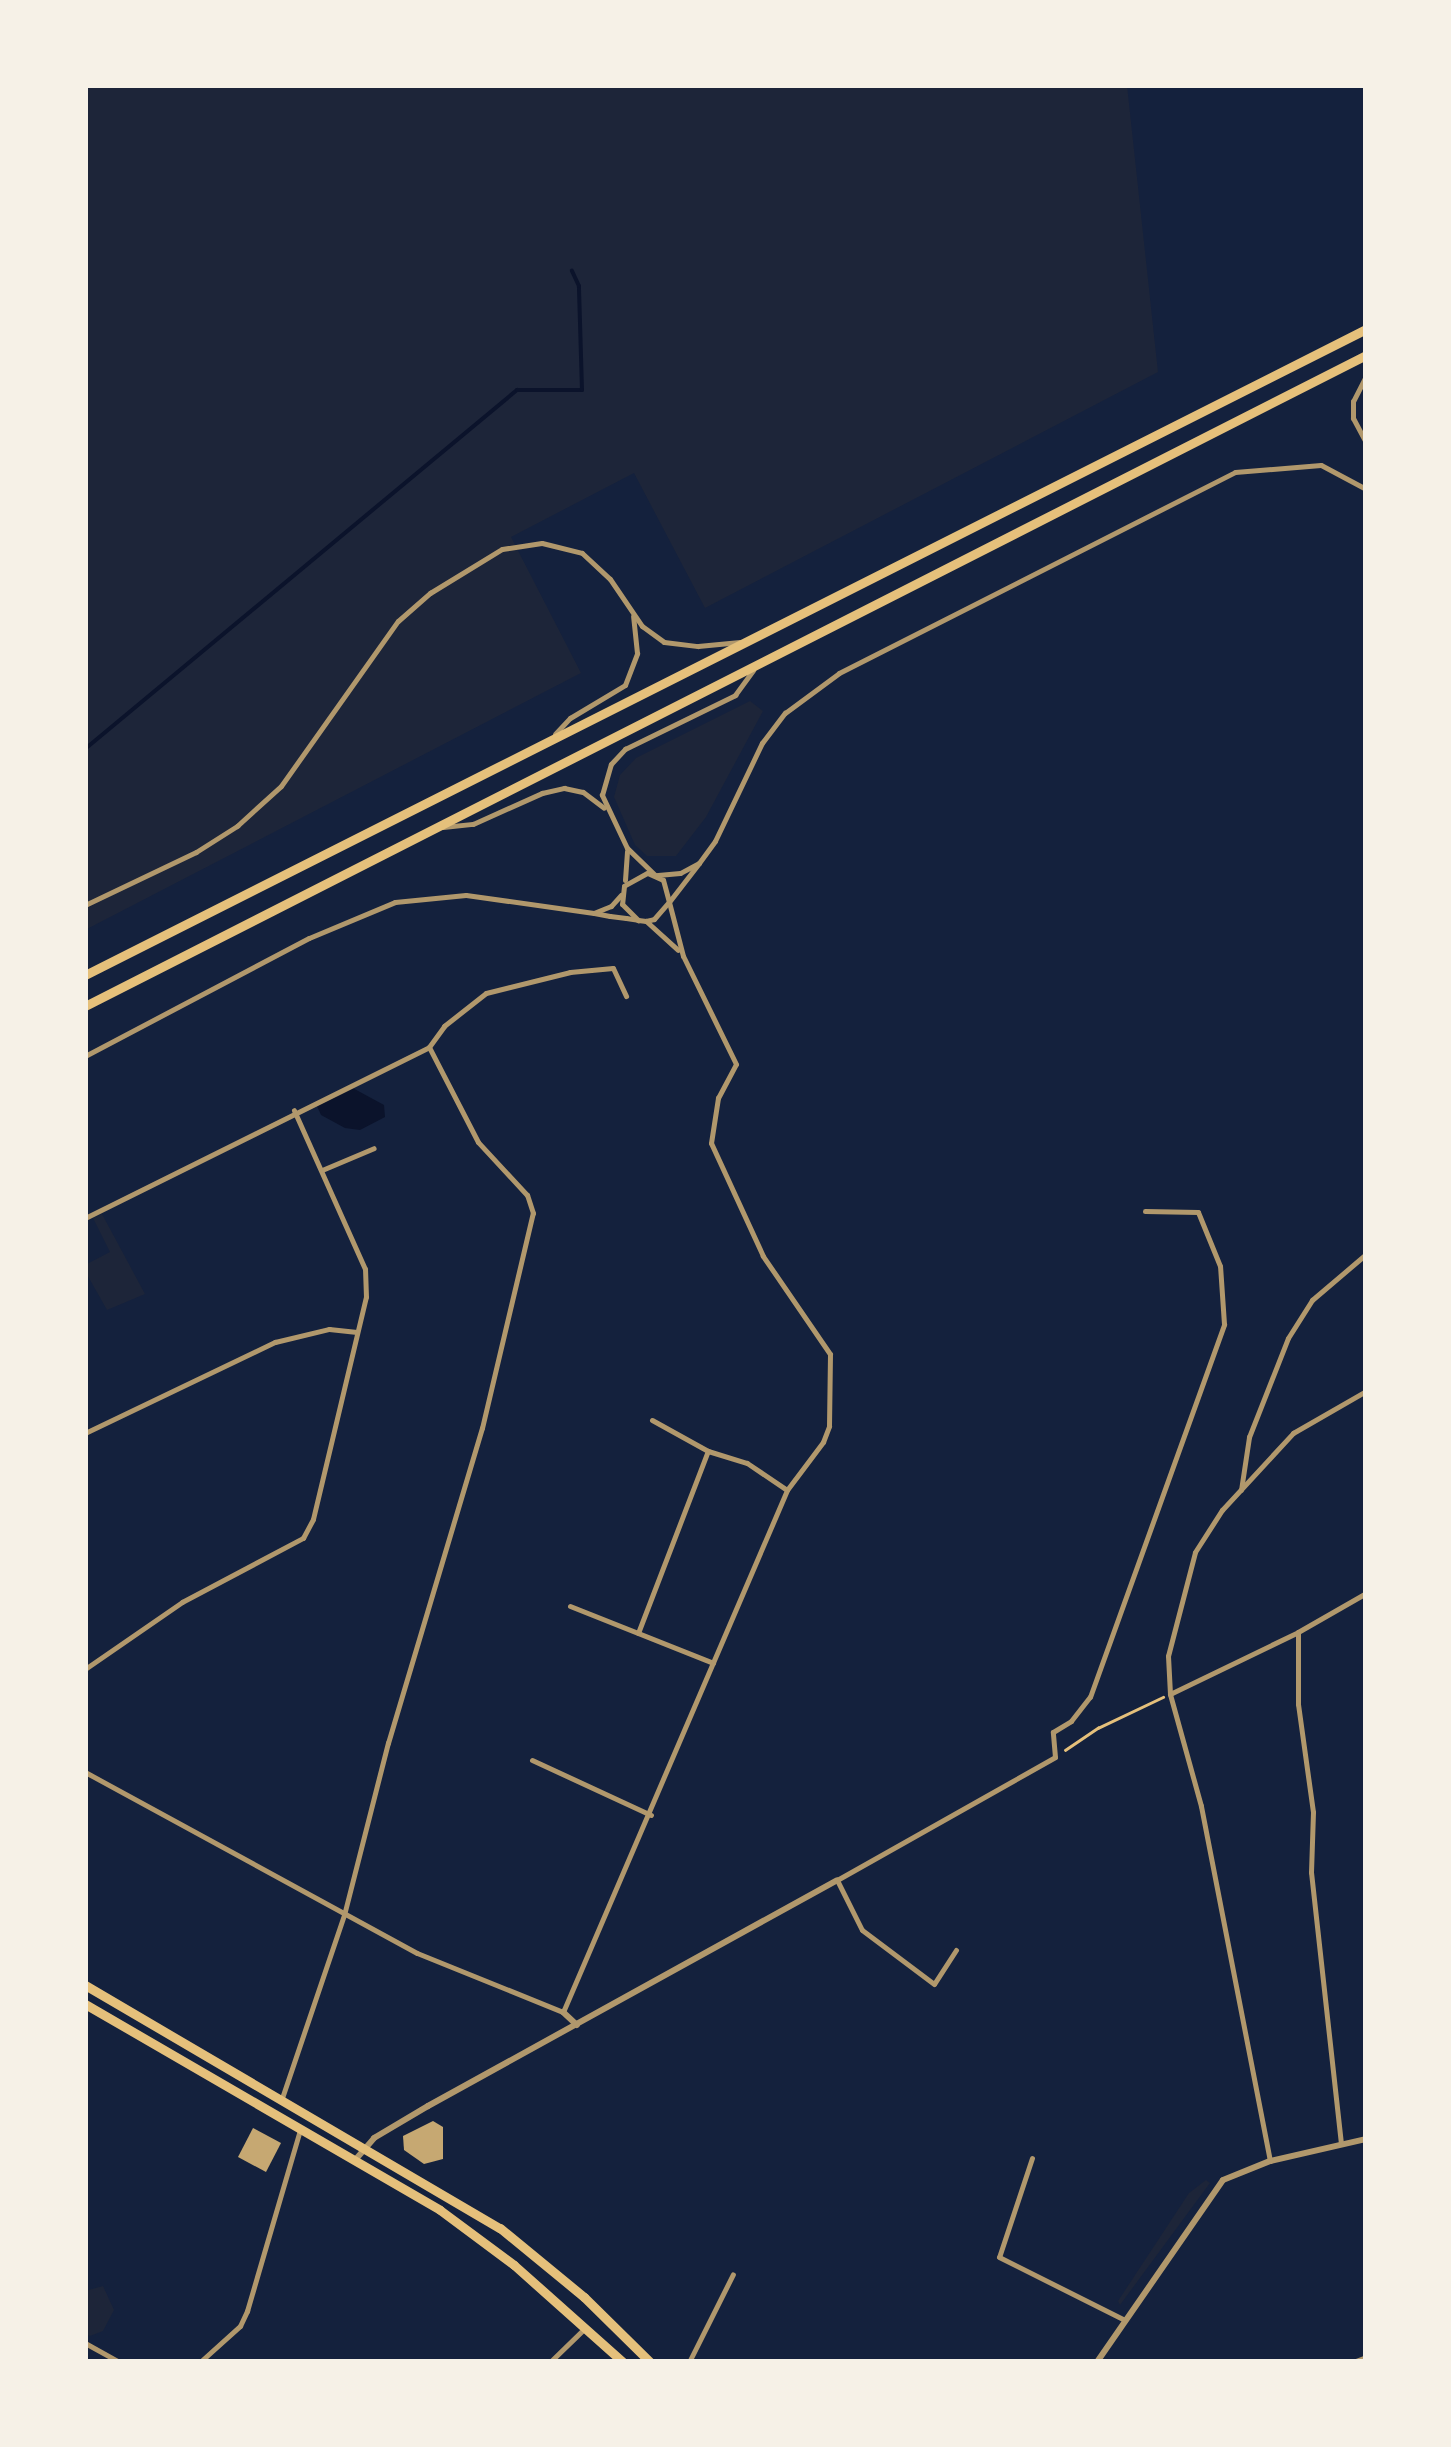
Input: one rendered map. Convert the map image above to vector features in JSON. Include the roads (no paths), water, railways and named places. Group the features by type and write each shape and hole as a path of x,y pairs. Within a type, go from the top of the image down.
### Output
{"main road":[{"path":"85,975 1366,329"},
{"path":"85,1006 1366,356"},
{"path":"85,1985 500,2228 584,2297 650,2362"},
{"path":"85,2004 356,2160 476,2235 623,2362"},
{"path":"584,2297 585,2328"},
{"path":"585,2328 600,2322 612,2323"}],"street":[{"path":"1366,376 1353,401 1353,418 1366,442"},
{"path":"85,1056 310,938 395,902 466,895 642,920 660,916 715,841 762,742 806,694 853,665 1235,472 1321,465 1366,489"},
{"path":"85,905 196,852 237,826 281,786 398,622 468,566 502,549 542,542 582,553 610,579 648,632 674,644 748,641"},
{"path":"548,742 570,718 625,685 637,653 632,613"},
{"path":"606,810 605,778 625,749 734,695 758,664"},
{"path":"430,828 473,824 542,792 564,788 584,792 606,810 627,848 667,887 683,956 736,1064 718,1098 710,1143 763,1256 830,1354 829,1426 786,1490 651,1815 563,2012"},
{"path":"594,913 611,906 621,894 627,848"},
{"path":"624,886 638,874 680,873 698,862"},
{"path":"621,894 626,911 683,956"},
{"path":"85,1218 294,1110 428,1047 444,1026 486,993 530,981 613,968 626,996"},
{"path":"282,2098 344,1916 388,1744 482,1428 533,1214 518,1187 478,1142 428,1047"},
{"path":"85,1669 167,1611 304,1538 314,1519 366,1297 364,1270 294,1110"},
{"path":"322,1170 374,1148"},
{"path":"356,2160 365,2146 428,2106 1055,1757 1053,1732 1071,1721 1090,1697 1224,1324 1220,1266 1198,1212 1145,1211"},
{"path":"1240,1490 1250,1438 1288,1338 1312,1300 1366,1254"},
{"path":"85,1433 276,1342 329,1330 357,1332"},
{"path":"1270,2161 1201,1806 1170,1694 1168,1656 1195,1552 1240,1490 1293,1433 1366,1391"},
{"path":"652,1420 708,1451 747,1462 786,1490"},
{"path":"638,1633 708,1451"},
{"path":"1170,1694 1298,1632 1366,1593"},
{"path":"570,1606 713,1663"},
{"path":"1298,1632 1298,1704 1314,1812 1311,1872 1341,2143"},
{"path":"532,1760 651,1815"},
{"path":"85,1772 344,1916 417,1953 563,2012 577,2025"},
{"path":"837,1880 862,1930 934,1984 956,1950"},
{"path":"200,2362 240,2326 248,2311 301,2128"},
{"path":"1097,2362 1223,2180 1270,2161 1366,2139"},
{"path":"1032,2158 999,2257 1124,2319"},
{"path":"689,2362 732,2274"},
{"path":"550,2362 585,2328"},
{"path":"85,2343 119,2362"},
{"path":"1353,2362 1366,2357"}],"waterway":[{"path":"85,749 517,390 582,390 579,286 572,271"}]}
